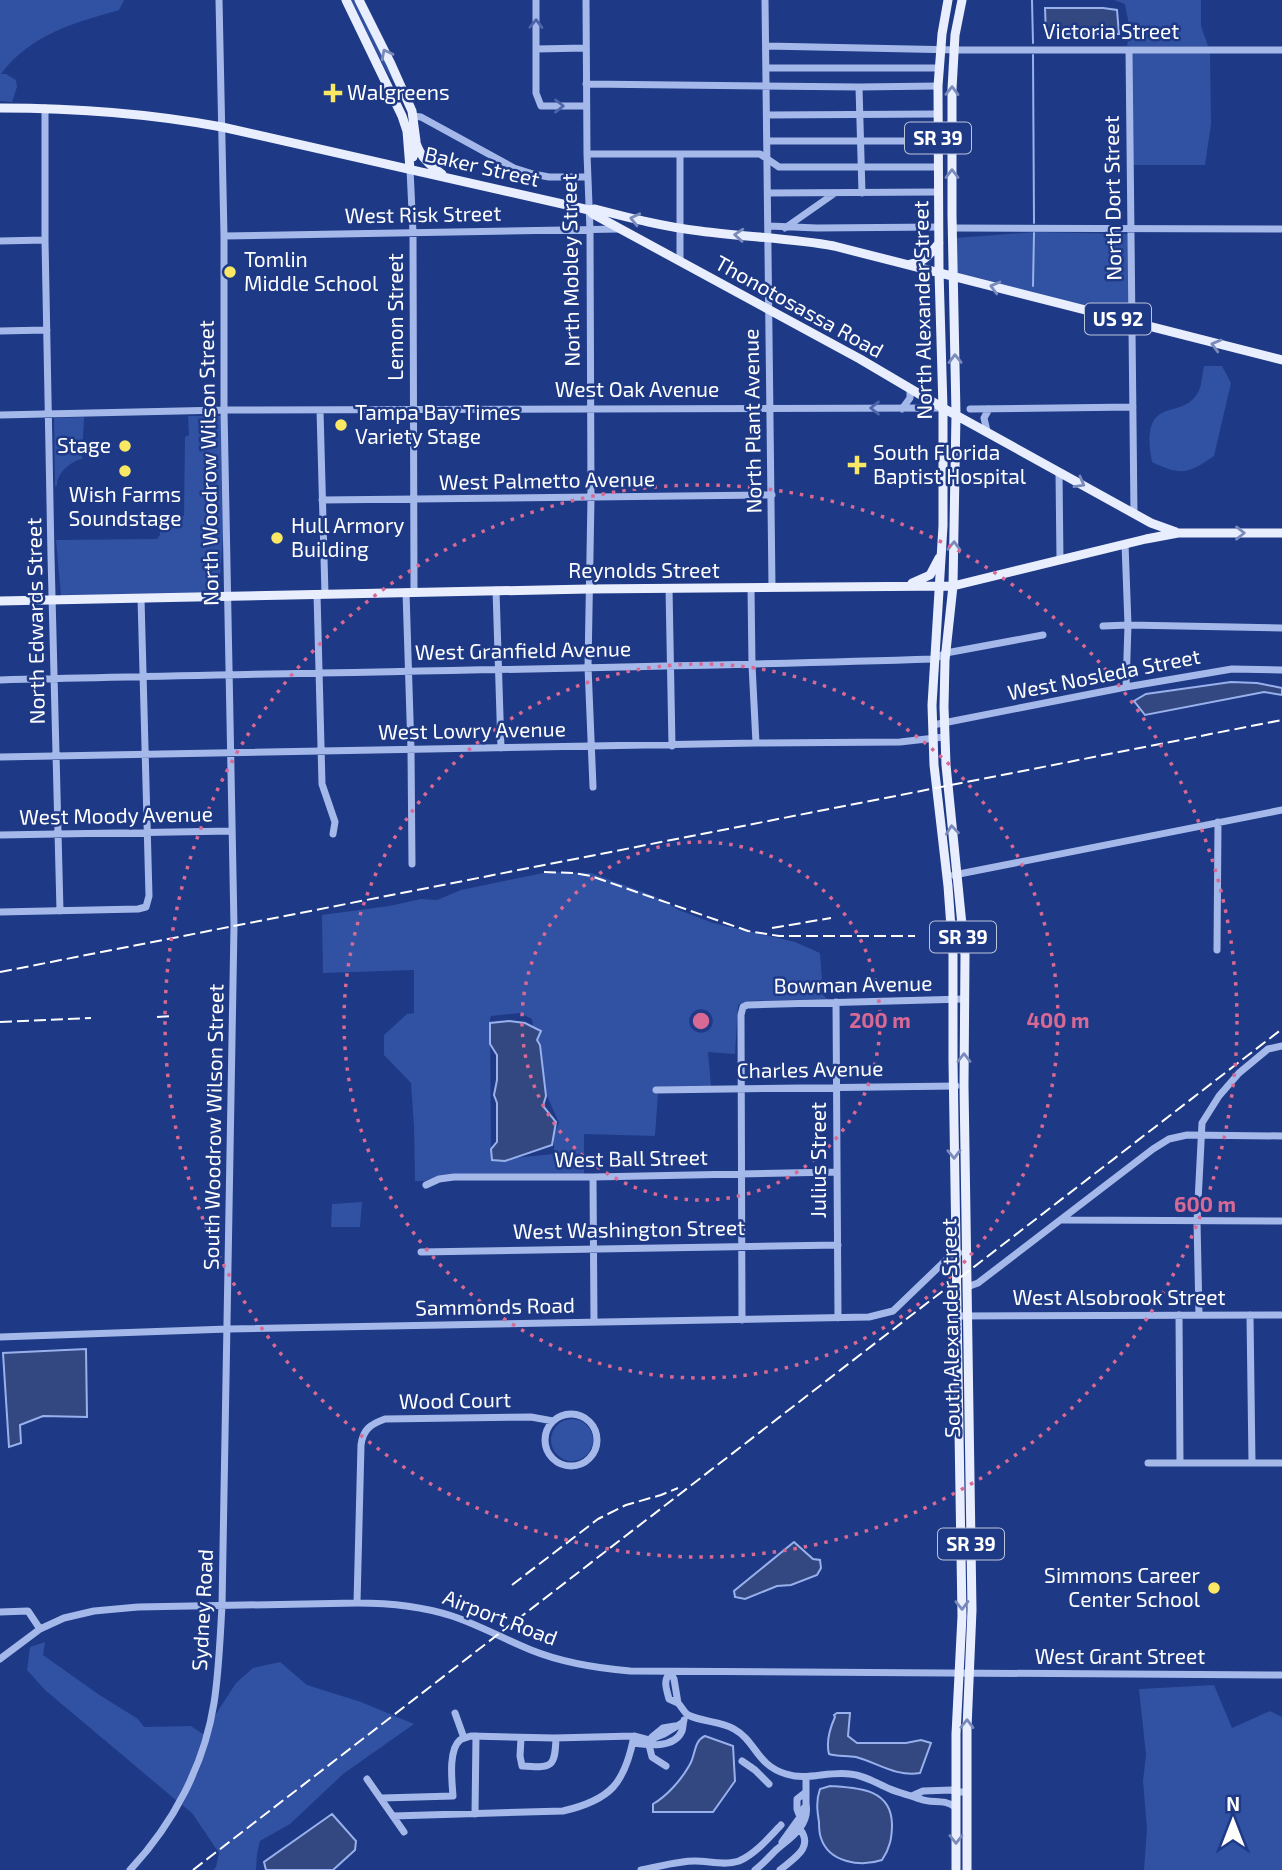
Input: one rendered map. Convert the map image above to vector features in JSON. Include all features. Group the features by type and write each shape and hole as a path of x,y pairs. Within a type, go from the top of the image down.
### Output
{"main road":[{"path":"346,0 407,131 410,169"},
{"path":"359,0 413,116 419,151 427,162 445,176"},
{"name":"North Alexander Street","path":"936,788 933,739 934,659 943,547 938,86 948,0"},
{"name":"North Alexander Street","path":"948,786 944,723 946,653 953,586 956,414 952,89 955,35 962,0"},
{"path":"395,101 413,116"},
{"name":"Baker Street","path":"0,108 134,113 222,127 589,210 719,234 769,237 834,246 954,276"},
{"path":"407,131 413,116"},
{"path":"410,169 416,141"},
{"name":"Thonotosassa Road","path":"589,210 1134,514 1178,533"},
{"path":"911,264 929,256 939,243"},
{"name":"US 92","path":"954,276 1282,360"},
{"path":"1146,539 1152,531 1151,523"},
{"name":"Reynolds Street","path":"0,601 496,590 953,586 1178,533 1282,533"},
{"path":"905,586 930,575 943,547"},
{"name":"South Alexander Street","path":"948,786 965,955 964,1086 971,1489 967,1582 958,1673 956,1870"},
{"name":"South Alexander Street","path":"936,788 953,955 956,1316 960,1489 967,1582 969,1673 967,1870"},
{"path":"959,1410 970,1410"},
{"path":"960,1489 971,1489"}],"street":[{"name":"North Woodrow Wilson Street","path":"219,0 234,926"},
{"path":"536,0 536,93 541,106 586,106"},
{"name":"North Mobley Street","path":"586,0 591,498 588,667"},
{"name":"North Plant Avenue","path":"765,0 772,587"},
{"name":"Victoria Street","path":"766,46 941,50 1282,50"},
{"path":"536,49 586,48"},
{"name":"North Dort Street","path":"1129,50 1134,514"},
{"path":"766,68 939,68"},
{"path":"586,83 938,86"},
{"path":"859,87 862,193"},
{"name":"North Edwards Street","path":"45,108 45,240 60,911"},
{"path":"767,115 938,114"},
{"path":"413,116 421,117 514,168 550,177 587,177"},
{"path":"768,141 939,141"},
{"path":"587,154 760,154 779,167 939,167"},
{"path":"680,154 680,260"},
{"name":"Lemon Street","path":"410,169 414,409 409,671 411,750"},
{"path":"768,192 938,192"},
{"path":"784,228 835,193"},
{"path":"769,226 939,227"},
{"path":"952,228 1282,229"},
{"name":"West Risk Street","path":"224,236 623,229"},
{"path":"0,241 45,240"},
{"path":"0,331 47,330"},
{"path":"902,409 909,402 910,389"},
{"path":"970,409 1133,407"},
{"name":"West Oak Avenue","path":"0,415 224,410 943,408"},
{"path":"987,432 984,418 989,409"},
{"path":"320,410 322,500 319,672 322,784 335,822 333,834"},
{"path":"1059,472 1060,560"},
{"name":"West Palmetto Avenue","path":"322,500 772,495"},
{"path":"1125,544 1128,625 1126,687"},
{"path":"669,588 672,746"},
{"path":"751,588 756,743"},
{"path":"496,590 501,748"},
{"path":"0,912 138,909 146,906 149,896 141,598"},
{"path":"1103,626 1282,628"},
{"name":"West Granfield Avenue","path":"0,680 934,659 946,653 1043,635"},
{"path":"588,667 593,787"},
{"name":"West Nosleda Street","path":"933,725 1232,669 1282,670"},
{"name":"West Lowry Avenue","path":"0,757 900,742 944,737"},
{"path":"411,750 412,864"},
{"path":"947,876 1282,810"},
{"path":"1217,950 1218,822"},
{"name":"West Moody Avenue","path":"0,835 232,831"},
{"name":"South Woodrow Wilson Street","path":"228,1329 234,926"},
{"name":"Bowman Avenue","path":"740,1089 741,1015 743,1007 747,1005 965,999"},
{"name":"Julius Street","path":"836,1002 838,1318"},
{"path":"1199,1315 1197,1221 1202,1123 1219,1096 1239,1073 1268,1049 1282,1046"},
{"name":"Charles Avenue","path":"656,1090 964,1086"},
{"path":"740,1089 742,1320"},
{"path":"967,1287 978,1283 1169,1139 1187,1135 1282,1136"},
{"name":"West Ball Street","path":"426,1185 439,1179 454,1177 837,1172"},
{"path":"593,1177 594,1322"},
{"path":"1062,1220 1282,1221"},
{"name":"West Washington Street","path":"421,1252 838,1245"},
{"name":"Sammonds Road","path":"0,1337 228,1329 869,1317 893,1311 946,1260 967,1251"},
{"path":"1179,1315 1181,1463"},
{"path":"1251,1315 1252,1463"},
{"name":"West Alsobrook Street","path":"956,1316 1282,1315"},
{"name":"Sydney Road","path":"130,1870 162,1831 180,1803 195,1772 214,1704 222,1606 228,1329"},
{"name":"Wood Court","path":"357,1603 361,1445 367,1428 385,1419 531,1418 552,1421 567,1414 583,1417 595,1429 597,1437 593,1454 579,1465 570,1466 554,1460 545,1445 547,1428 552,1421"},
{"path":"1148,1463 1282,1463"},
{"name":"Airport Road","path":"0,1659 40,1629 64,1618 94,1611 138,1607 357,1603 424,1608 453,1616 531,1650 570,1663 608,1669 670,1672 958,1673"},
{"path":"0,1612 28,1611 40,1629"},
{"path":"670,1672 666,1679 669,1699 678,1703 687,1714 733,1728 769,1767 787,1775 806,1777 831,1773 850,1774 922,1800 948,1802 956,1807"},
{"name":"West Grant Street","path":"958,1673 1282,1675"},
{"path":"455,1713 464,1738"},
{"path":"650,1743 680,1726 687,1714"},
{"path":"382,1798 453,1796 452,1758 455,1748 464,1738 633,1739 661,1748 676,1743 681,1738 680,1726"},
{"path":"475,1736 475,1814"},
{"path":"521,1738 522,1766 540,1767 551,1764 556,1758 556,1738"},
{"path":"393,1816 563,1811 584,1806 599,1798 618,1782 629,1758 633,1739"},
{"path":"650,1743 652,1757 666,1766"},
{"path":"742,1761 769,1784"},
{"path":"755,1770 763,1761"},
{"path":"755,1870 800,1829 807,1808 806,1777"},
{"path":"367,1779 404,1832"},
{"path":"914,1795 923,1791 966,1792"},
{"path":"800,1817 797,1799 806,1793"},
{"path":"777,1849 806,1804"},
{"path":"641,1870 681,1862 738,1861 766,1841 780,1825"},
{"path":"780,1870 797,1856 805,1845 805,1836 800,1829"}],"shaded area":[{"path":"0,0 124,0 119,10 54,32 25,49 1,74 16,80 17,87 12,102 0,101"},
{"path":"351,0 355,0 399,90 385,69"},
{"path":"1114,0 1201,0 1201,26 1208,46 1127,46 1130,30 1125,4"},
{"path":"1045,8 1117,10 1119,34 1046,34"},
{"path":"1132,53 1210,53 1211,124 1205,165 1133,165"},
{"path":"1036,232 1128,234 1129,319 957,273 955,238"},
{"path":"1204,366 1222,366 1231,383 1214,456 1191,470 1170,470 1152,462 1151,427 1158,416 1194,398 1200,388"},
{"path":"188,416 221,416 224,521 219,593 61,596 56,540 157,539 160,535 159,517 184,516 185,437 189,435"},
{"path":"84,417 82,459 65,468 55,487 54,418"},
{"path":"1231,682 1282,688 1282,695 1264,692 1145,715 1134,701 1146,694"},
{"path":"548,872 591,873 654,896 679,910 713,923 795,942 820,953 823,995 827,999 747,1001 738,1005 735,1054 708,1052 711,1086 653,1087 653,1093 658,1094 655,1136 584,1134 584,1174 438,1176 425,1181 415,1181 411,1083 384,1055 384,1035 407,1014 414,1013 414,970 323,973 322,915 421,899 437,900 461,890","holes":["520,1013 532,1019 533,1027 541,1032 537,1040 540,1045 545,1091 559,1123 554,1134 554,1154 505,1161 492,1160 490,1019 491,1016"]},
{"path":"490,1023 525,1023 541,1031 537,1040 540,1045 546,1096 543,1106 556,1122 552,1145 505,1161 492,1160 491,1149 497,1142 497,1103 494,1095 497,1055 490,1044"},
{"path":"362,1202 360,1227 331,1227 332,1204"},
{"path":"86,1349 87,1417 43,1416 20,1425 21,1443 9,1447 3,1353"},
{"path":"572,1419 587,1425 593,1440 587,1455 572,1461 557,1455 551,1440 557,1425"},
{"path":"794,1542 813,1559 820,1560 821,1568 817,1575 791,1585 777,1586 745,1599 735,1597 734,1591"},
{"path":"45,1642 43,1655 138,1719 144,1727 191,1726 204,1733 192,1770 177,1801 45,1690 27,1670 30,1647"},
{"path":"280,1662 307,1685 361,1702 414,1724 343,1774 290,1824 260,1841 256,1870 213,1870 219,1853 192,1813 182,1805 198,1773 214,1717 236,1683 253,1668"},
{"path":"1214,1685 1232,1728 1270,1711 1282,1717 1282,1870 1144,1870 1147,1829 1143,1781 1146,1755 1139,1689"},
{"path":"850,1713 848,1736 857,1743 906,1743 921,1740 931,1743 920,1773 903,1773 856,1757 829,1754 829,1735 834,1715"},
{"path":"705,1736 733,1746 735,1781 713,1812 653,1812 653,1804 682,1777 691,1762 698,1741"},
{"path":"830,1786 871,1792 886,1803 892,1829 889,1847 882,1860 865,1863 847,1861 838,1858 825,1846 819,1832 817,1801 820,1789"},
{"path":"332,1814 356,1841 355,1850 333,1870 266,1870 264,1862"}],"waterway":[{"path":"1032,0 1033,43"},
{"path":"1033,55 1034,223"},
{"path":"1033,286 1034,233"}],"railway":[{"path":"0,972 1282,720"},
{"path":"544,872 591,876 748,931 779,936 915,936"},
{"path":"772,928 831,918"},
{"path":"157,1017 173,1016"},
{"path":"0,1022 91,1018"},
{"path":"193,1870 1282,1029"},
{"path":"512,1585 598,1519 626,1505 678,1488"}],"place":[{"name":"Walgreens","path":"333,93"},
{"name":"Tomlin Middle School","path":"230,272"},
{"name":"Tampa Bay Times Variety Stage","path":"341,425"},
{"name":"Stage","path":"125,446"},
{"name":"South Florida Baptist Hospital","path":"857,465"},
{"name":"Wish Farms Soundstage","path":"125,471"},
{"name":"Hull Armory Building","path":"277,538"},
{"name":"Simmons Career Center School","path":"1214,1588"}]}
